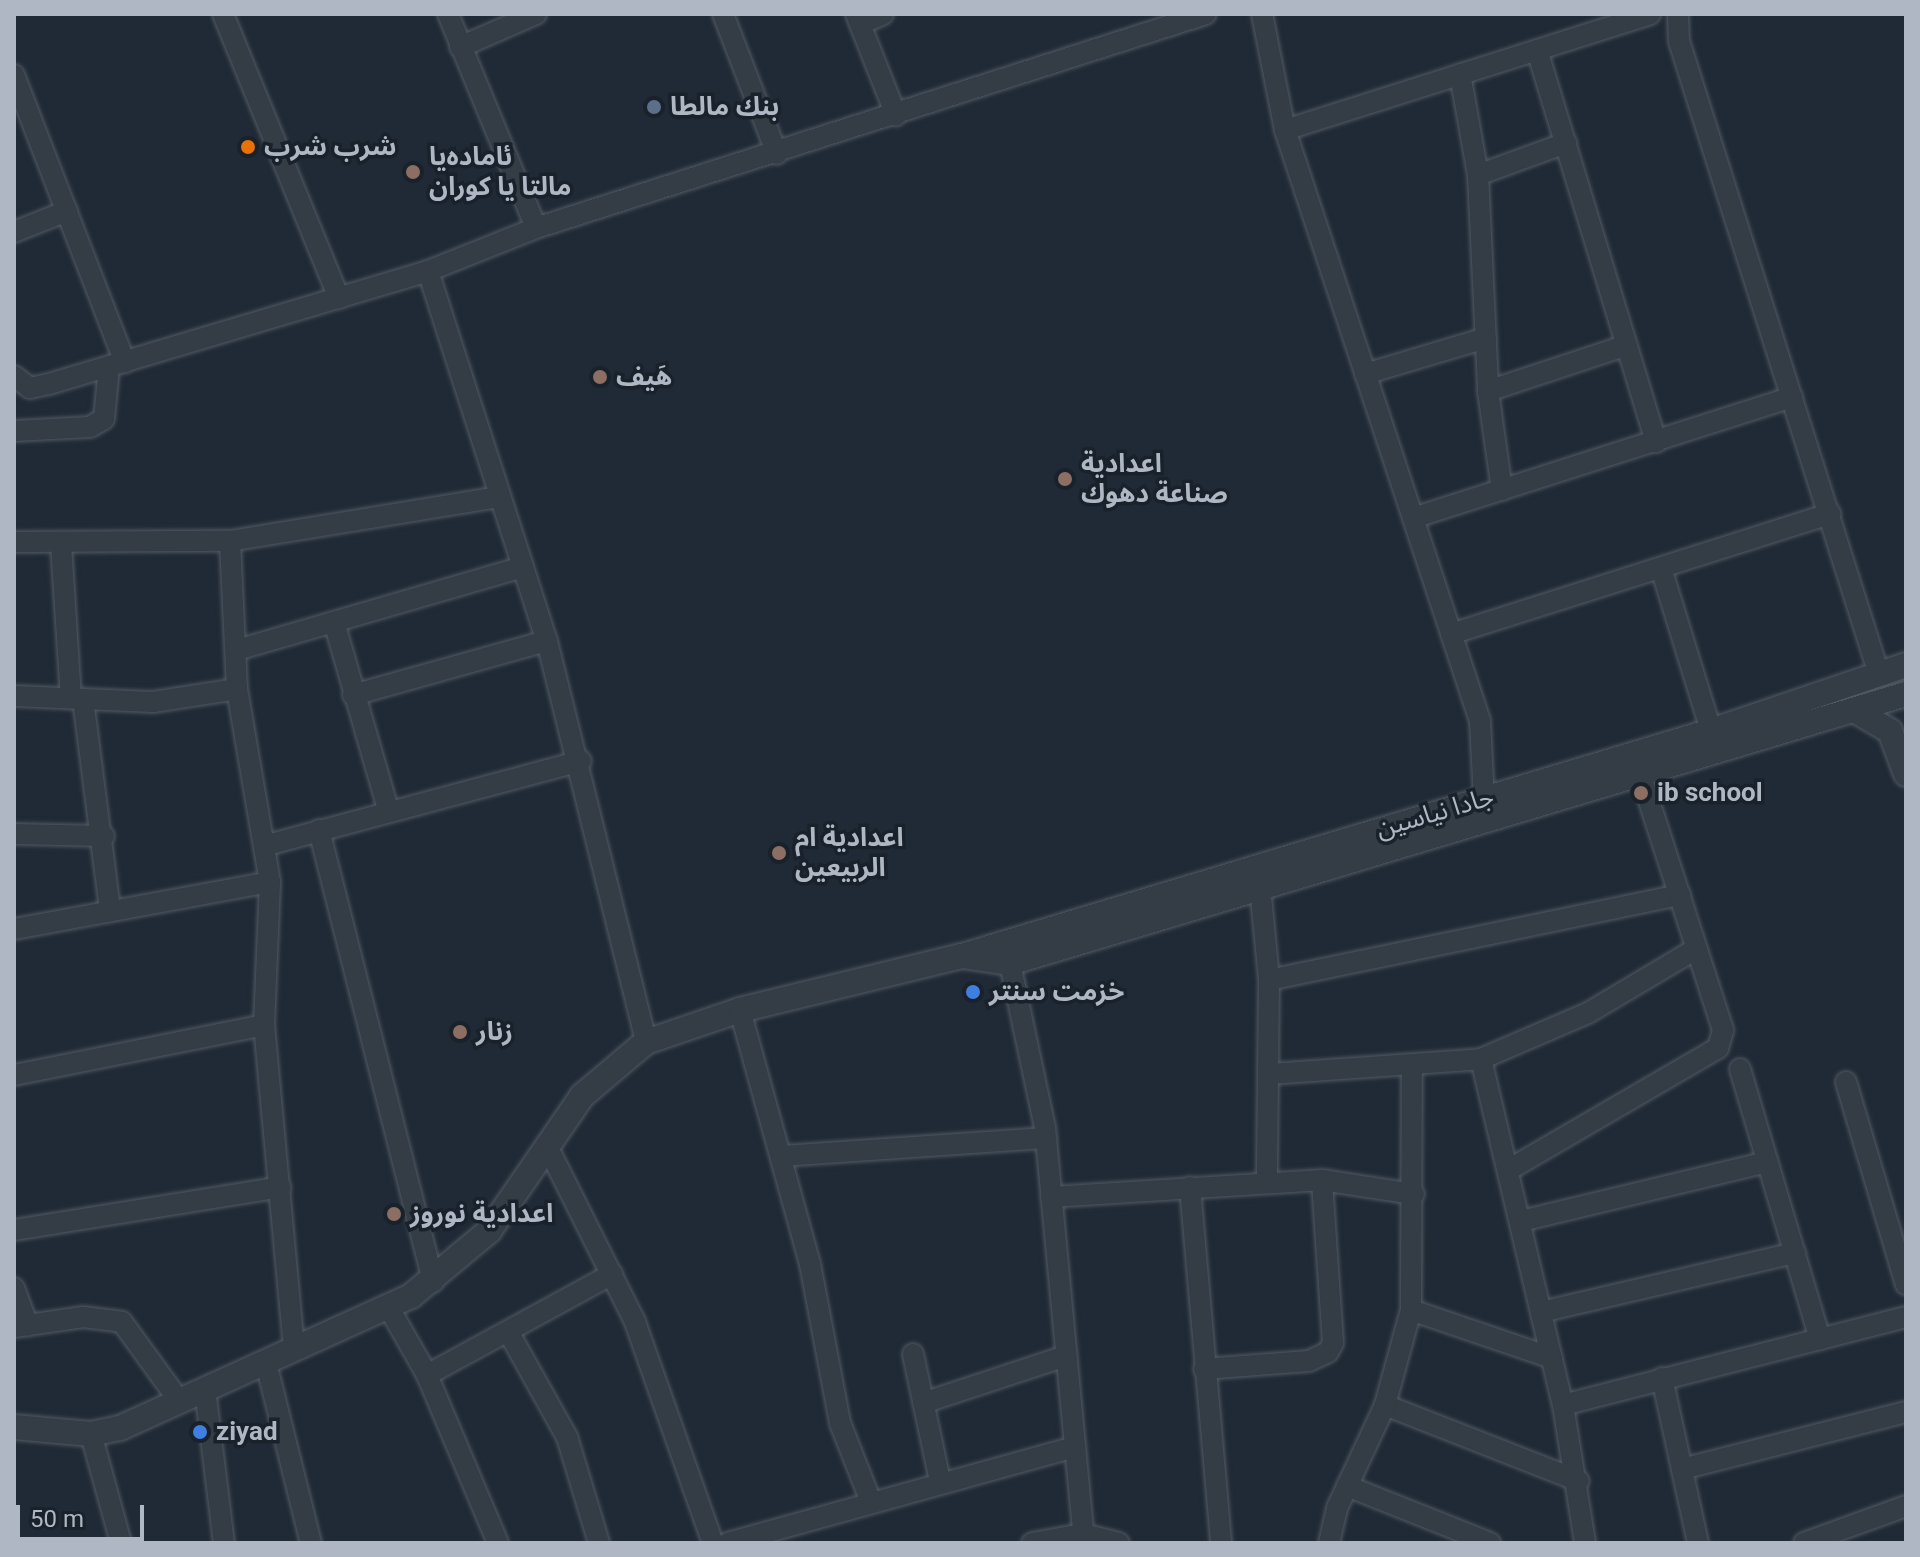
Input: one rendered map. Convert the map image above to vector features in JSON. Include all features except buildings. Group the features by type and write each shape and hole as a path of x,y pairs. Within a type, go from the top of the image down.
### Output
{"street":[{"path":"223,14 339,298"},
{"path":"448,14 536,228"},
{"path":"460,47 536,14"},
{"path":"723,14 777,154"},
{"path":"883,14 858,19 896,115"},
{"path":"14,376 30,388 117,365 428,271 536,228 777,154 1206,14"},
{"path":"1262,14 1285,130 1480,721 1484,799"},
{"path":"1285,130 1650,14"},
{"path":"1678,14 1679,41 1879,674"},
{"path":"1537,50 1656,442"},
{"path":"1460,74 1478,175 1488,391 1502,490"},
{"path":"14,431 90,427 104,419 117,365 67,211 16,87"},
{"path":"1478,175 1566,143"},
{"path":"14,232 67,211"},
{"path":"428,271 547,641 581,761 646,1042"},
{"path":"1365,374 1486,338"},
{"path":"1488,391 1627,345"},
{"path":"1413,518 1792,397"},
{"path":"14,542 230,541 499,497"},
{"path":"1451,634 1830,514"},
{"path":"230,541 237,689 267,845 270,882 264,1025 294,1349"},
{"path":"61,544 77,698 104,836 110,911"},
{"path":"237,650 523,567"},
{"path":"1661,568 1711,731"},
{"path":"334,622 389,812"},
{"path":"353,695 547,641"},
{"name":"جادا نیاسین","path":"1010,963 1640,773 1687,749 1711,731 1906,665"},
{"path":"14,696 153,702 237,689"},
{"name":"جادا نیاسین","path":"962,956 1005,937 1484,799 1854,710 1906,694"},
{"path":"1854,710 1898,726 1906,774"},
{"path":"267,845 581,761"},
{"path":"1510,1169 1718,1048 1723,1030 1640,773"},
{"path":"319,830 433,1282"},
{"path":"14,834 104,836"},
{"path":"14,929 270,882"},
{"path":"1260,886 1269,980 1267,1182"},
{"path":"1269,980 1680,895"},
{"path":"1005,937 1046,1138 1084,1538"},
{"path":"1269,1074 1412,1069 1481,1059 1588,1013 1696,949"},
{"path":"14,1427 91,1434 180,1402 389,1308 433,1282 489,1231 582,1096 646,1042 740,1010 962,956 1010,963"},
{"path":"740,1010 781,1156 840,1423 870,1499"},
{"path":"14,1075 264,1025"},
{"path":"1481,1059 1510,1169 1563,1405 1579,1481 1585,1543"},
{"path":"1329,1543 1347,1486 1385,1405 1411,1310 1414,1194 1412,1069"},
{"path":"1740,1069 1820,1339"},
{"path":"1846,1082 1905,1280"},
{"path":"781,1156 1046,1138"},
{"path":"548,1148 612,1274 713,1543"},
{"path":"1521,1221 1767,1162"},
{"path":"1051,1197 1322,1180 1414,1194"},
{"path":"1204,1369 1309,1361 1328,1352 1333,1343 1322,1180"},
{"path":"14,1230 281,1187"},
{"path":"1190,1187 1221,1543"},
{"path":"1541,1312 1795,1253"},
{"path":"427,1375 509,1333 612,1274"},
{"path":"14,1288 21,1326 83,1317 122,1322 180,1402"},
{"path":"389,1308 427,1375 498,1543"},
{"path":"1411,1310 1552,1358"},
{"path":"1563,1405 1906,1317"},
{"path":"509,1333 567,1437 599,1543"},
{"path":"913,1354 940,1481"},
{"path":"923,1403 1066,1356"},
{"path":"266,1363 311,1543"},
{"path":"1662,1378 1698,1543"},
{"path":"205,1389 224,1543"},
{"path":"1385,1405 1451,1425 1579,1481"},
{"path":"1682,1469 1906,1412"},
{"path":"91,1434 121,1543"},
{"path":"728,1543 766,1537 870,1499 1075,1447"},
{"path":"1347,1486 1490,1543"},
{"path":"1804,1543 1906,1506"},
{"path":"1032,1543 1084,1538 1119,1543"}],"place":[{"name":"بنك مالطا","path":"654,107"},
{"name":"شرب شرب","path":"248,147"},
{"name":"ئامادەيا مالتا يا كوران","path":"413,172"},
{"name":"هَيف","path":"600,377"},
{"name":"اعدادية صناعة دهوك","path":"1065,479"},
{"name":"ib school","path":"1641,793"},
{"name":"اعدادية ام الربيعين","path":"779,853"},
{"name":"خزمت سنتر","path":"973,992"},
{"name":"زنار","path":"460,1032"},
{"name":"اعدادية نوروز","path":"394,1214"},
{"name":"ziyad","path":"200,1432"}]}
